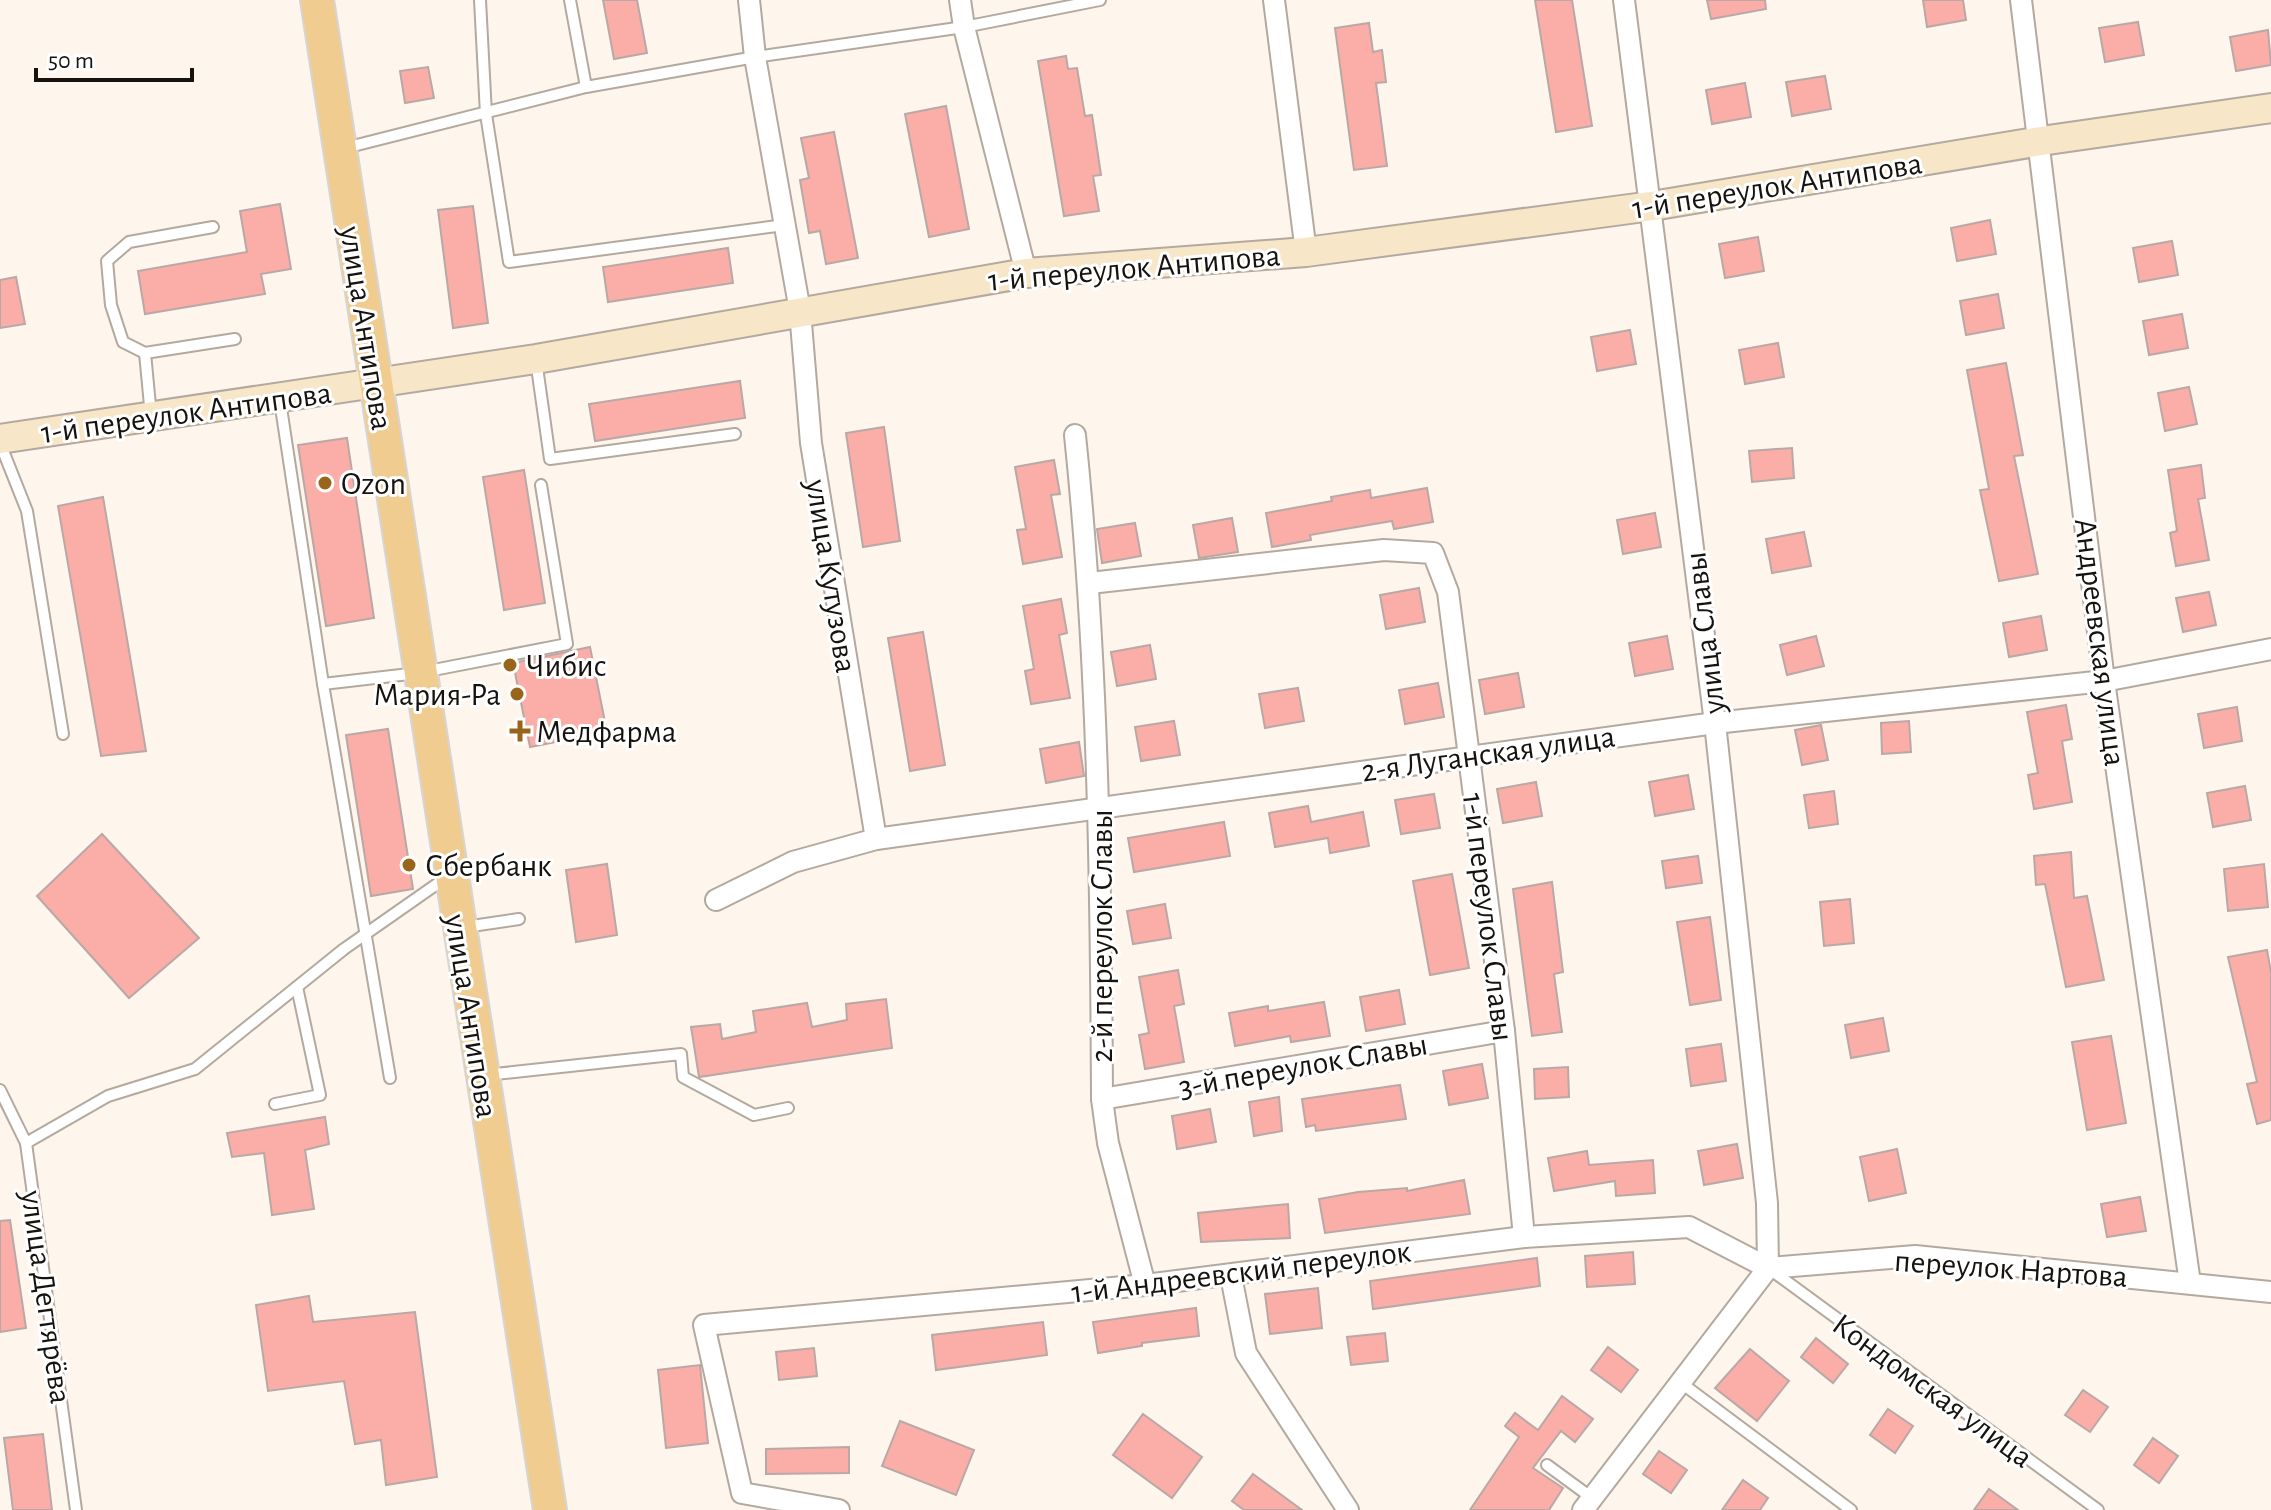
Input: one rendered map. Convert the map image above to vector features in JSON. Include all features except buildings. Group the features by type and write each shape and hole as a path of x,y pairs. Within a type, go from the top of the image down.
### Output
{"main road":[{"name":"улица Антипова","path":"317,0 480,1076 550,1510"},
{"name":"1-й переулок Антипова","path":"0,441 536,359 1026,273 1306,252 1652,206 2041,141 2271,108"}],"street":[{"name":"улица Кутузова","path":"749,0 755,57 800,311 811,443 876,839"},
{"path":"960,0 964,27 1026,273"},
{"path":"1274,0 1306,252"},
{"name":"улица Славы","path":"1624,0 1715,723 1767,1203 1768,1268"},
{"name":"Андреевская улица","path":"2021,0 2041,141 2104,681 2190,1283"},
{"name":"2-й переулок Славы","path":"1075,435 1090,583 1101,805 1102,1099 1108,1143 1145,1285"},
{"name":"1-й переулок Славы","path":"1090,583 1384,550 1433,553 1448,592 1504,1031 1524,1237"},
{"name":"2-я Луганская улица","path":"716,900 793,862 876,839 1101,805 1715,723 2104,681 2271,649"},
{"name":"3-й переулок Славы","path":"1102,1099 1504,1031"},
{"name":"1-й Андреевский переулок","path":"839,1510 742,1493 704,1325 1231,1276 1524,1237 1689,1227 1768,1268"},
{"name":"переулок Нартова","path":"1768,1268 1915,1256 2271,1292"},
{"path":"1587,1504 1768,1268"},
{"path":"1231,1276 1246,1353 1348,1510"}],"lane":[{"path":"480,0 486,114 509,262 784,225"},
{"path":"570,0 586,87"},
{"path":"339,149 586,87 755,57 964,27 1100,0"},
{"path":"213,227 129,242 107,261 111,305 123,342 145,353 235,339"},
{"path":"145,353 152,418"},
{"path":"536,359 550,459 735,434"},
{"path":"280,399 323,684 390,1078"},
{"path":"0,441 27,511 63,734"},
{"path":"323,684 418,673 567,644 541,485"},
{"path":"26,1143 108,1096 195,1069 365,934 451,875"},
{"path":"459,927 519,919"},
{"path":"275,1104 320,1095 297,987"},
{"path":"480,1076 681,1054 683,1077 707,1093 754,1115 788,1108"},
{"name":"улица Дегтярёва","path":"0,1090 26,1143 76,1510"},
{"name":"Кондомская улица","path":"1768,1268 2098,1510"},
{"path":"1680,1382 1851,1510"},
{"path":"1547,1465 1587,1504"}],"place":[{"name":"Ozon","path":"325,483"},
{"name":"Чибис","path":"510,665"},
{"name":"Мария-Ра","path":"517,694"},
{"name":"Медфарма","path":"520,731"},
{"name":"Сбербанк","path":"409,865"}]}
